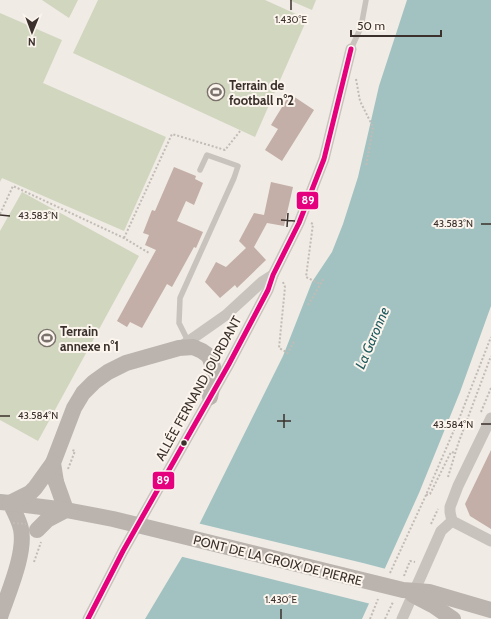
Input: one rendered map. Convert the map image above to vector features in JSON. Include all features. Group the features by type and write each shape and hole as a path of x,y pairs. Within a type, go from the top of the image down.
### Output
{"main road":[{"path":"25,565 21,528 4,502 30,493 35,488 53,463 74,408 83,393 94,382 108,372 126,363 184,344 202,351 209,356 213,367 214,378 210,397"},
{"path":"0,617 25,565 37,530 47,520 66,510 56,482 53,463"},
{"name":"PONT DE LA CROIX DE PIERRE","path":"4,502 66,510 113,519 400,590 429,592 491,610"},
{"name":"PONT DE LA CROIX DE PIERRE","path":"400,590 434,606 453,619"}],"street":[{"name":"ALLÉE FERNAND JOURDANT","path":"88,619 139,522 229,364 268,290 273,275 301,218 324,158 351,49"},
{"name":"ALLÉE FERNAND JOURDANT","path":"184,344 226,316 262,282 273,275"},
{"path":"452,521 450,507 458,486 491,418"},
{"path":"452,521 491,541"},
{"path":"402,619 441,531 452,521"}],"lane":[{"path":"351,49 361,27 366,0"},
{"path":"184,344 179,323 178,309 180,298 238,166 207,155 200,170"},
{"path":"4,502 56,503 114,515 139,522"}],"path":[{"path":"346,71 355,78 360,101 373,127 366,166"},
{"path":"124,238 172,134 226,150 241,130"},
{"path":"0,214 13,186 124,238 149,253"},
{"path":"301,218 313,224 306,277 320,284"},
{"path":"273,275 283,282 285,287 279,348 288,354 295,340"},
{"path":"308,306 324,278"},
{"path":"388,576 426,495 461,414 491,337"},
{"path":"447,482 491,356"},
{"path":"69,467 75,451"},
{"path":"426,495 430,494 451,452 456,453"},
{"path":"25,565 41,543"},
{"path":"385,619 400,590 410,561 415,562"},
{"path":"370,619 379,598"}],"green space":[{"path":"42,0 78,0 69,18"},
{"name":"Terrain de football n°2","path":"98,0 265,0 307,19 255,137 73,53"},
{"path":"289,0 316,0 312,10"},
{"path":"0,13 62,40 43,83 166,137 124,231 2,178 0,182"},
{"name":"Terrain annexe n°1","path":"22,192 139,256 38,441 0,420 0,231"}],"water":[{"name":"La Garonne","path":"407,0 491,0 491,306 460,392 419,493 362,619 145,619 188,547 283,356 312,282 332,252 343,224 358,177 379,86"}],"pier":[{"path":"197,523 386,569 371,604 179,556"}],"building":[{"path":"290,94 314,110 282,161 265,150 278,129 271,125"},
{"path":"174,167 196,176 195,179 203,183 194,205 186,201 177,221 203,232 196,248 194,247 172,287 167,284 142,328 130,322 127,327 117,321 156,250 145,245 149,235 143,233 152,210 155,211"},
{"path":"271,182 293,187 284,226 267,223 254,247 266,260 237,288 235,285 220,298 205,282 216,262 226,267 246,248 239,241 254,213 264,215"},
{"path":"491,450 491,529 470,516 465,504"}],"transit line":[{"name":"89","path":"88,619 123,551 229,364 268,290 273,275 299,223 324,159 351,49"}],"place":[{"name":"Terrain de football n°2","path":"216,92"},
{"name":"Terrain annexe n°1","path":"47,338"}]}
